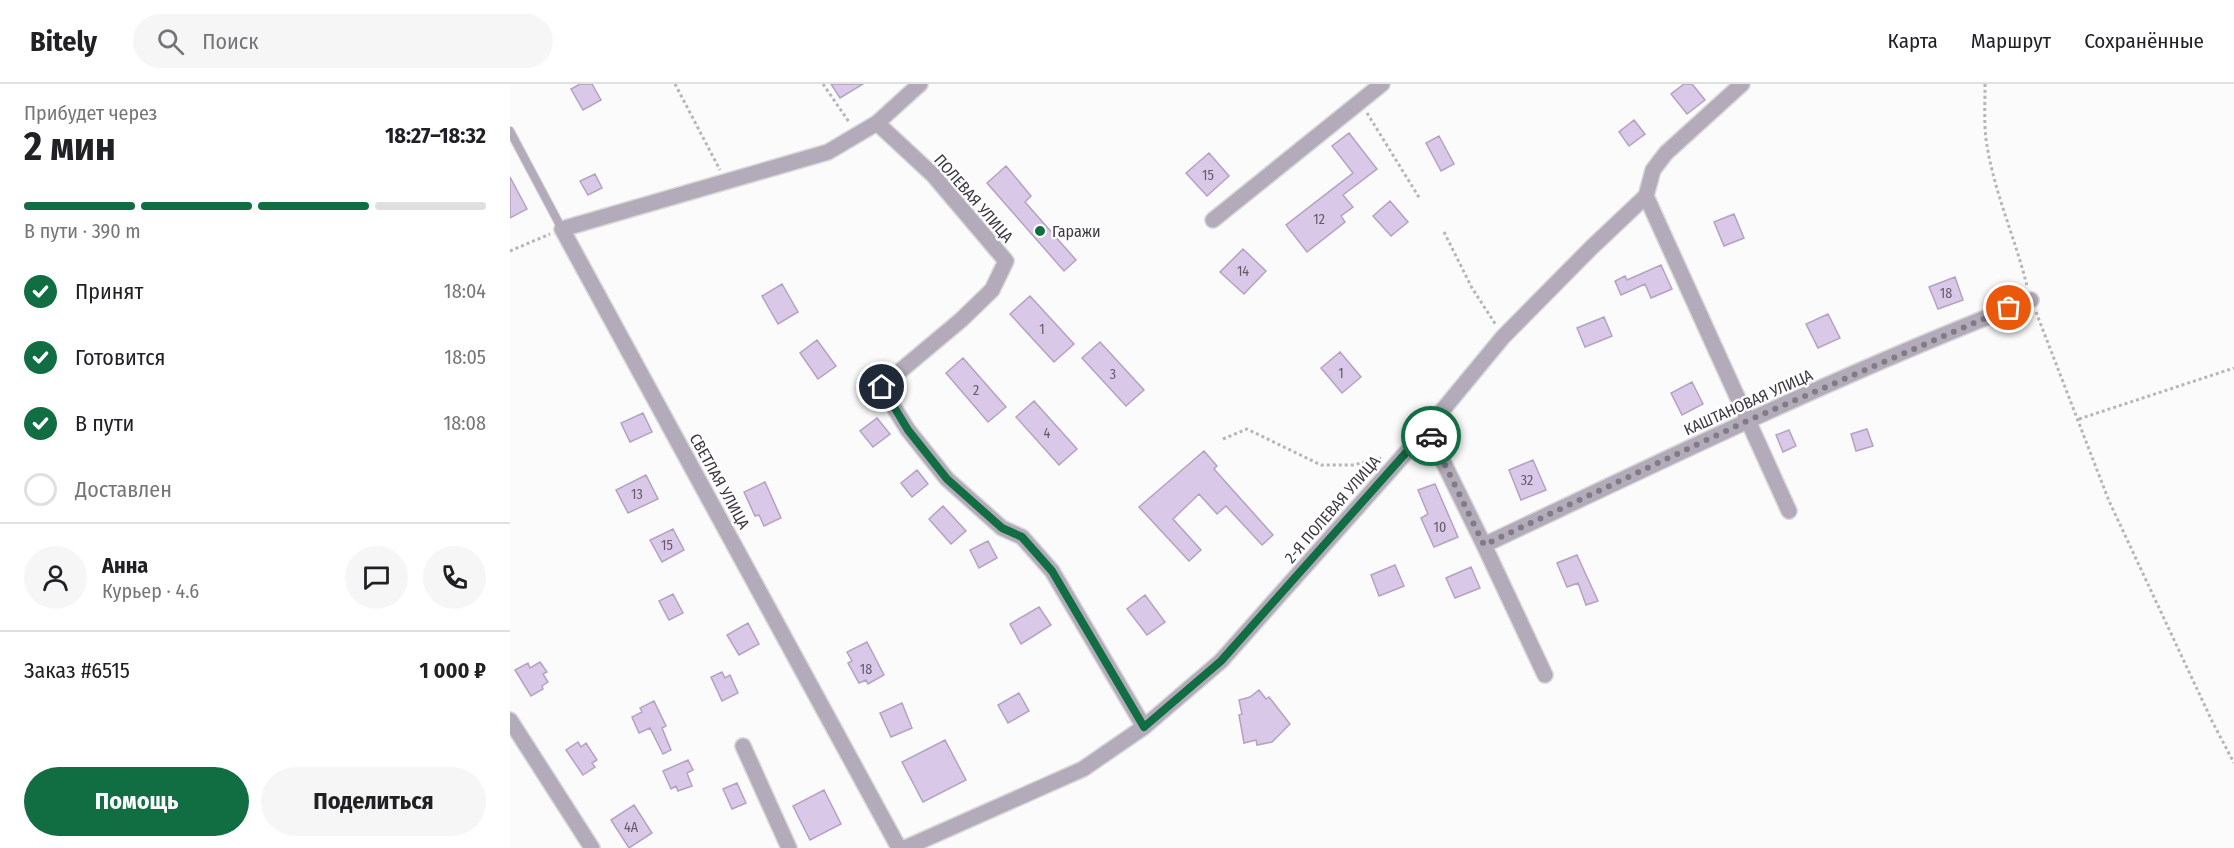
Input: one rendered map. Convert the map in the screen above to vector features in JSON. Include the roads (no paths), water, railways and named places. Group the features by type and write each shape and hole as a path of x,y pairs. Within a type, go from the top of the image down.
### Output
{"street":[{"path":"562,229 828,152 877,123 920,84"},
{"path":"1213,220 1382,84"},
{"path":"1742,84 1666,153 1653,170 1647,196 1789,511"},
{"name":"ПОЛЕВАЯ УЛИЦА","path":"877,123 933,175 1006,261 992,290 961,320 882,387 908,430 947,479 1002,528 1022,537 1052,571 1144,727"},
{"name":"2-Я ПОЛЕВАЯ УЛИЦА","path":"904,848 1083,769 1144,727 1221,661 1427,429 1503,337 1591,248 1647,196"},
{"name":"СВЕТЛАЯ УЛИЦА","path":"562,229 899,848"},
{"name":"КАШТАНОВАЯ УЛИЦА","path":"1484,545 1747,421 2031,300"},
{"path":"1427,429 1545,675"},
{"path":"510,720 592,848"},
{"path":"743,747 789,848"}],"lane":[{"name":"СВЕТЛАЯ УЛИЦА","path":"510,131 562,229"}],"place":[{"name":"Гаражи","path":"1040,231"}]}
